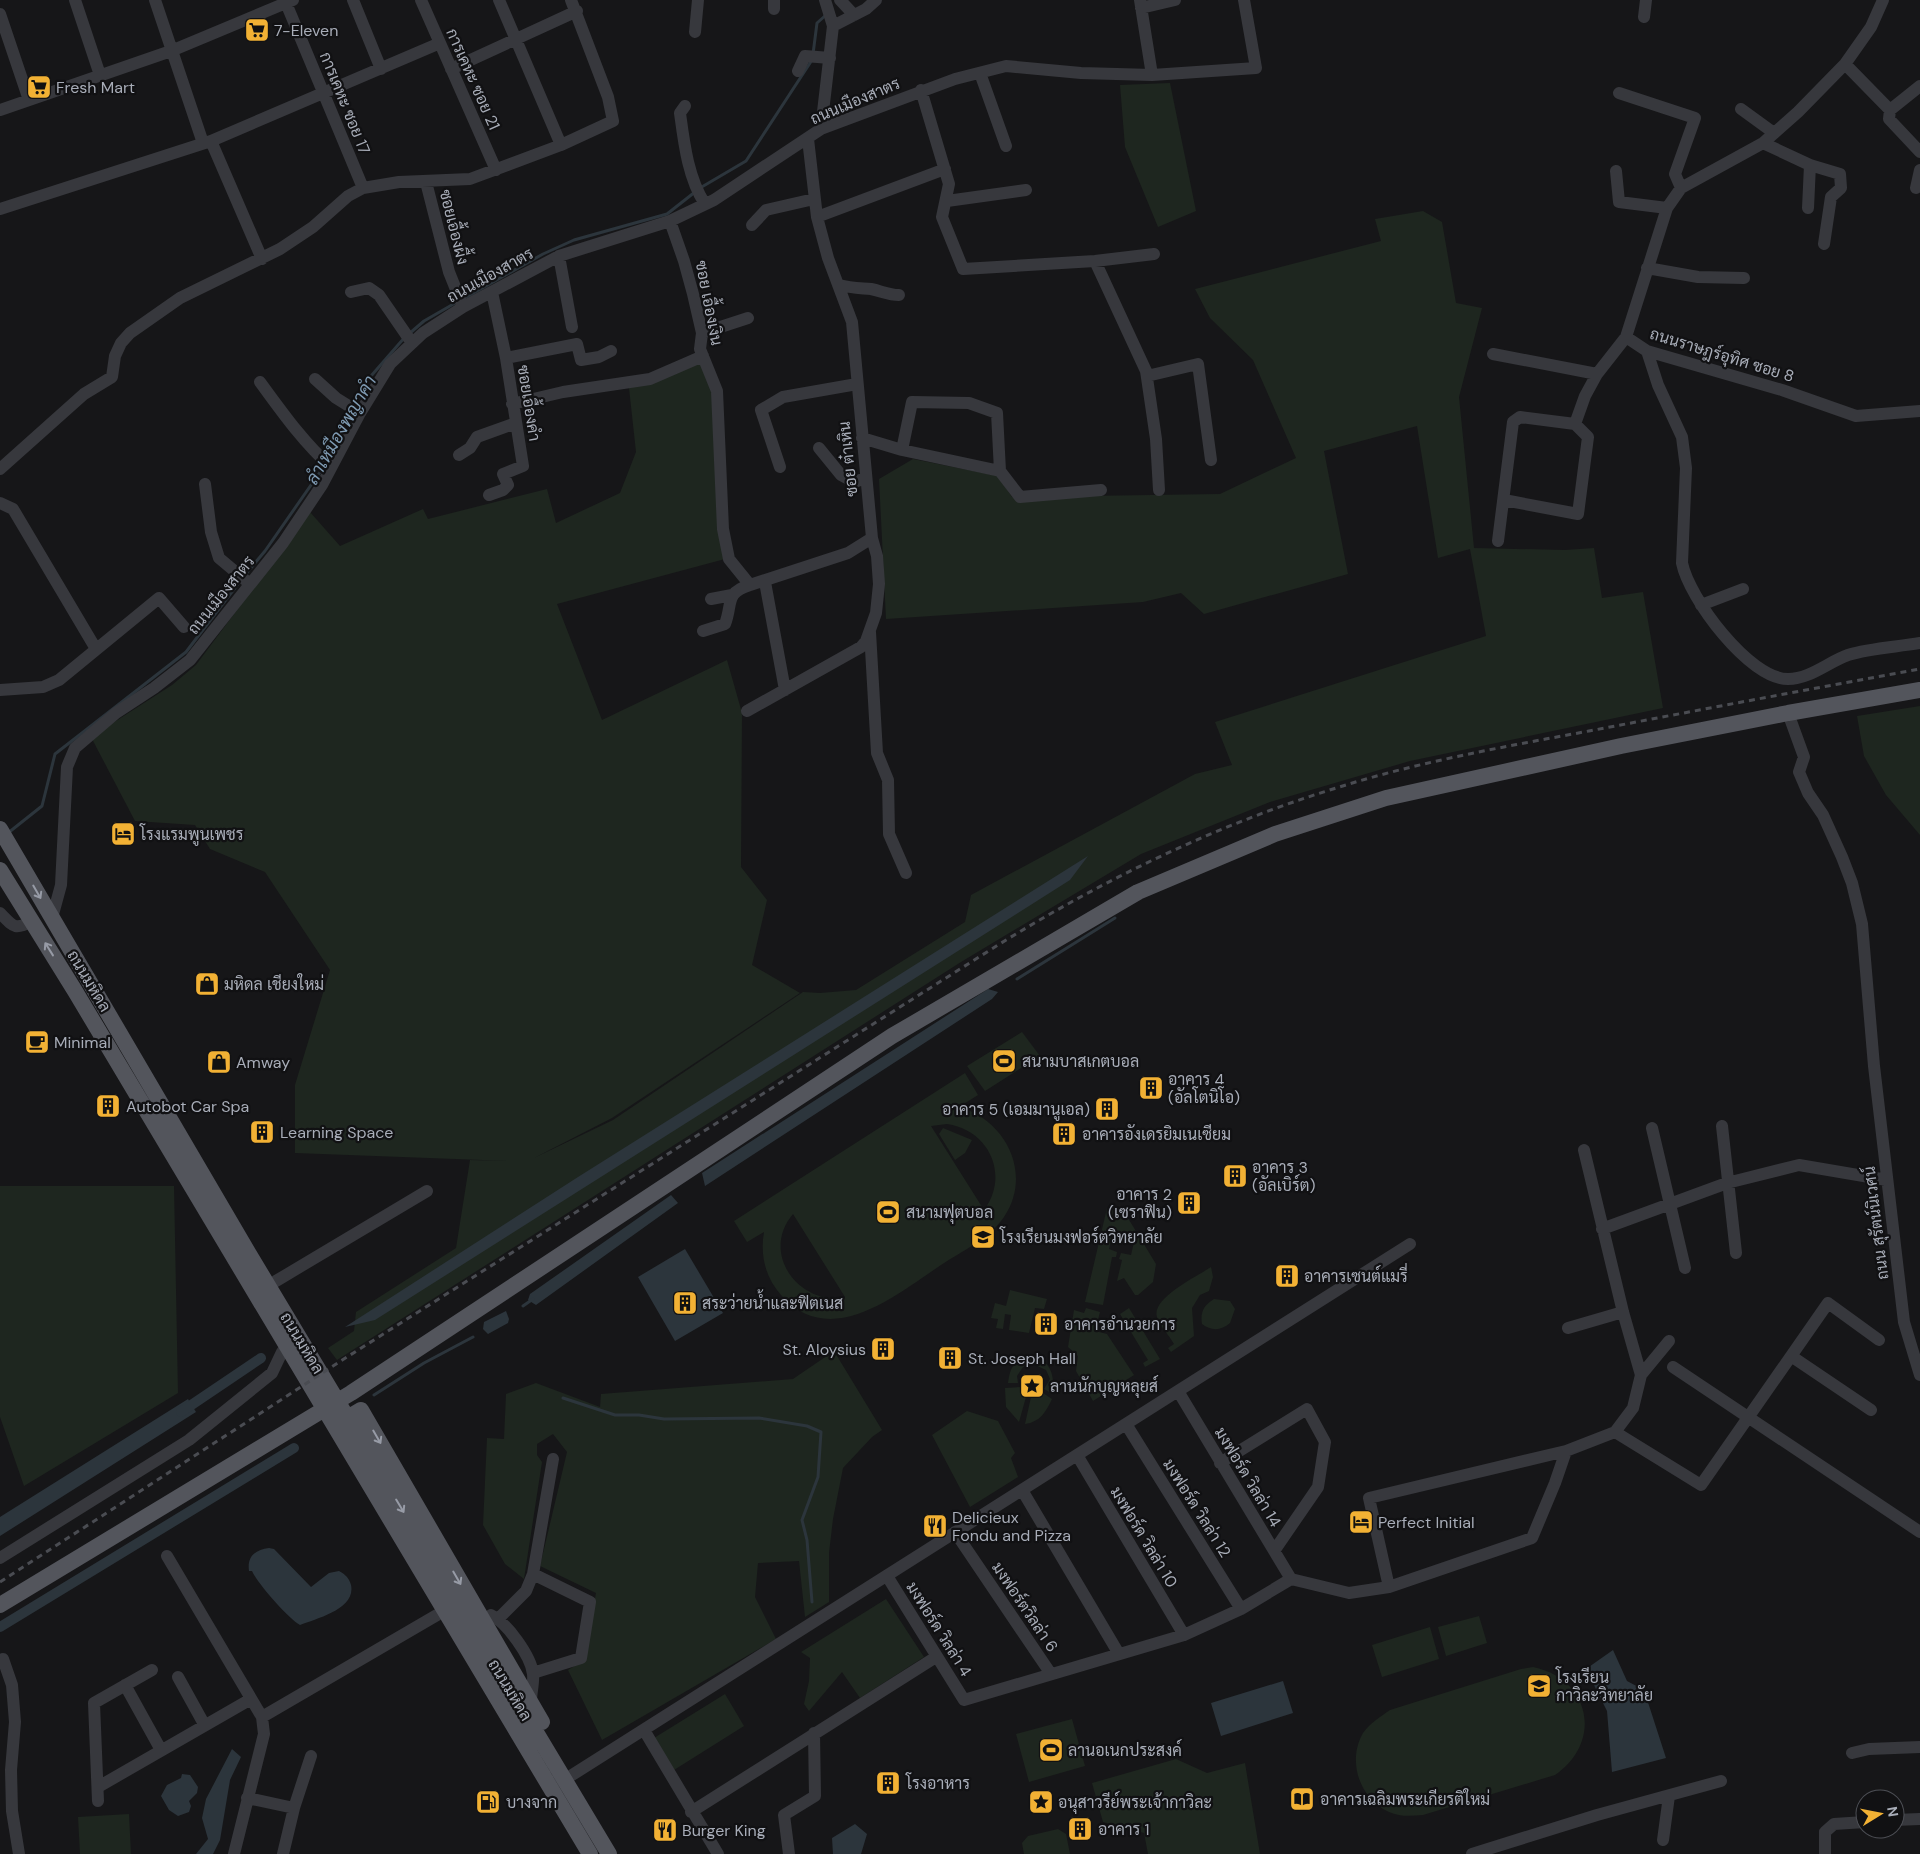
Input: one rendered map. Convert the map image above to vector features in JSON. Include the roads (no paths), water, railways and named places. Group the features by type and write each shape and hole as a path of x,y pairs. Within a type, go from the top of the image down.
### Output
{"main road":[{"path":"0,1606 351,1393 892,1036 1138,892 1276,834 1386,798 1510,769 1788,713 1920,690"},
{"name":"ถนนมหิดล","path":"0,829 90,982 243,1258"},
{"name":"ถนนมหิดล","path":"0,870 243,1258 422,1557 609,1854"},
{"path":"75,991 91,1029 285,1357 309,1334 200,1157 120,1018 90,982"},
{"path":"351,1393 572,1775 590,1823"},
{"path":"327,1429 361,1410"},
{"path":"317,1413 437,1615 547,1794 574,1828"},
{"name":"ถนนมหิดล","path":"422,1557 586,1852"}],"street":[{"path":"75,0 100,75"},
{"path":"155,0 171,51 207,142 262,259"},
{"path":"354,0 381,69"},
{"name":"การเคหะ ซอย 21","path":"421,0 496,170"},
{"path":"499,0 561,145"},
{"path":"695,32 698,0"},
{"path":"821,129 830,58 832,21 825,0"},
{"path":"832,21 854,15 866,9 876,0"},
{"path":"1152,75 1141,4 1175,0"},
{"name":"ถนนเมืองสาตร","path":"52,918 61,885 69,758 74,748 190,660 247,581 283,543 326,463 407,337 423,333 460,301 492,292 559,256 670,221 808,139 821,129 921,90 1006,66 1081,73 1152,75 1256,68 1244,0"},
{"path":"1644,17 1646,0"},
{"name":"ถนนราษฎร์อุทิศ ซอย 8","path":"1883,0 1871,27 1845,64 1774,133 1763,142 1681,188 1667,208 1626,338 1647,351 1782,390 1856,416 1920,412"},
{"path":"0,110 171,51 290,1"},
{"name":"การเคหะ ซอย 17","path":"290,1 324,93 363,188"},
{"path":"842,2 854,15"},
{"path":"0,469 84,394 112,377 115,356 121,344 130,333 180,298 262,259 313,227 348,196 363,188 381,184 470,179 561,145 613,121 608,97 574,6 515,38 451,69"},
{"path":"0,14 29,100"},
{"path":"0,209 207,142 440,43"},
{"path":"798,71 805,56 830,58"},
{"path":"1845,64 1890,110"},
{"path":"980,73 1006,146"},
{"path":"1920,86 1890,110 1889,119 1920,152"},
{"path":"921,90 949,184 942,217 963,270 1096,261 1154,254"},
{"path":"1619,93 1695,118 1675,174 1681,188"},
{"path":"685,106 680,113 683,137 694,180 704,201"},
{"path":"1741,109 1774,133"},
{"path":"824,110 842,121"},
{"name":"ซอย ต๋าเหิน","path":"747,711 860,648 870,632 876,613 879,584 872,538 852,322 828,258 817,217 808,139"},
{"path":"1763,142 1810,165 1838,173 1841,177 1840,190 1831,197 1824,244"},
{"path":"1808,208 1810,165"},
{"path":"817,217 945,169"},
{"path":"1916,188 1920,170"},
{"path":"1616,172 1619,202 1667,208"},
{"name":"ซอยเอื้องผื้ง","path":"426,182 460,301"},
{"path":"946,201 1026,190"},
{"path":"752,225 766,210 814,199"},
{"name":"ซอย เอื้องเงิน","path":"670,221 684,261 702,333 700,340 703,356 717,391 723,529 729,558 750,585"},
{"path":"559,256 572,327"},
{"path":"1096,261 1147,376 1156,439 1159,490"},
{"path":"1647,268 1698,277 1744,278"},
{"path":"839,285 858,290 872,289 886,295 899,295"},
{"path":"351,292 369,288 379,295 407,337"},
{"name":"ซอยเอื้องคำ","path":"489,495 503,490 508,485 503,474 522,466 506,358 492,292"},
{"path":"702,333 748,318"},
{"path":"1575,424 1585,396 1597,374 1626,338"},
{"path":"506,358 577,344 581,360 599,357 611,351"},
{"path":"1647,351 1658,385 1682,437 1686,468 1682,563 1685,576 1702,606 1723,636 1765,673 1786,680 1799,678 1848,655 1920,643"},
{"path":"1493,354 1597,374"},
{"path":"512,404 563,392 650,379 703,356"},
{"path":"1147,376 1198,364 1211,460"},
{"path":"315,379 358,412"},
{"path":"260,382 298,434 326,463"},
{"path":"780,467 761,410 783,397 857,384"},
{"path":"902,450 912,402 969,403 997,413 1000,471 1020,497 1101,490"},
{"path":"1498,541 1513,422 1520,417 1575,424 1588,437 1578,514 1504,500"},
{"path":"459,455 470,448 477,437 516,423"},
{"path":"862,438 902,450 1000,471"},
{"path":"819,448 841,475 854,482 866,478"},
{"path":"205,484 214,540 219,558 247,581"},
{"path":"0,502 13,509 96,649"},
{"path":"703,631 725,624 732,595 739,588 765,582 848,553 872,538"},
{"path":"765,582 785,690"},
{"path":"1702,606 1744,589"},
{"path":"711,599 732,595"},
{"path":"0,690 43,687 59,680 159,598 184,627"},
{"path":"870,632 877,753 888,780 889,834 906,873"},
{"name":"ถนน สุรัตน์นิเวศน์","path":"1788,713 1804,757 1799,772 1808,793 1823,815 1852,883 1862,924 1874,1066 1904,1322 1920,1375"},
{"path":"0,913 14,927 20,928 32,921"},
{"path":"1722,1126 1736,1253"},
{"path":"1652,1128 1685,1268"},
{"path":"1584,1150 1623,1312 1641,1375"},
{"path":"1602,1229 1727,1183 1799,1165 1887,1180"},
{"path":"276,1281 427,1191"},
{"path":"572,1775 1410,1244"},
{"path":"1615,1432 1701,1485 1828,1303 1879,1340"},
{"path":"1568,1328 1623,1312"},
{"path":"1389,1586 1369,1498 1566,1451 1615,1432 1633,1408 1641,1375 1669,1341"},
{"path":"1791,1356 1871,1410"},
{"path":"0,1558 189,1440 272,1373 285,1357"},
{"path":"1673,1367 1920,1532"},
{"name":"มงฟอร์ด วิลล่า 14","path":"1178,1391 1291,1579"},
{"path":"1220,1463 1307,1409 1325,1442 1318,1487 1274,1551"},
{"name":"มงฟอร์ด วิลล่า 12","path":"1126,1424 1241,1608"},
{"path":"1050,1674 1184,1635 1241,1608 1291,1579 1349,1593 1389,1586 1532,1538 1566,1451"},
{"name":"มงฟอร์ด วิลล่า 10","path":"1077,1456 1184,1635"},
{"path":"498,1619 526,1591 533,1574 553,1459"},
{"path":"1022,1490 1120,1654"},
{"name":"มงฟอร์ตวิลล่า 6","path":"955,1532 1050,1674"},
{"path":"168,1556 262,1717 264,1734 234,1854"},
{"path":"533,1574 590,1602 581,1658 533,1673"},
{"name":"มงฟอร์ด วิลล่า 4","path":"887,1576 964,1700 1050,1674"},
{"path":"475,1608 498,1619 520,1644 533,1673 530,1701"},
{"path":"262,1717 437,1615"},
{"path":"691,1812 936,1657"},
{"path":"0,1660 3,1658 12,1686 15,1722 11,1770 12,1811 19,1854"},
{"path":"98,1801 94,1703 152,1670"},
{"path":"178,1677 204,1724"},
{"path":"125,1685 161,1750"},
{"path":"98,1787 204,1724 252,1699"},
{"path":"644,1730 691,1812 718,1854"},
{"path":"789,1854 784,1815 815,1796 814,1733"},
{"path":"1852,1753 1870,1749 1920,1747"},
{"path":"283,1854 294,1808 311,1756"},
{"path":"1472,1854 1596,1815 1721,1781"},
{"path":"1663,1840 1669,1796"},
{"path":"247,1798 294,1808"},
{"path":"1905,1820 1920,1819"},
{"path":"1824,1854 1825,1832 1834,1824 1855,1823"}],"waterway":[{"name":"ลำเหมืองพญาคำ","path":"813,54 817,23 826,15"},
{"name":"ลำเหมืองพญาคำ","path":"700,188 746,161 812,60"},
{"name":"ลำเหมืองพญาคำ","path":"463,299 543,254 574,240 667,214 695,192"},
{"name":"ลำเหมืองพญาคำ","path":"410,333 424,321 457,302"},
{"name":"ลำเหมืองพญาคำ","path":"354,406 371,376 405,337"},
{"name":"ลำเหมืองพญาคำ","path":"328,459 351,411"},
{"name":"ลำเหมืองพญาคำ","path":"245,575 265,551 325,465"},
{"name":"ลำเหมืองพญาคำ","path":"8,833 42,806 55,754 186,652 241,580"},
{"path":"1017,979 1115,918"},
{"path":"523,1306 533,1299"},
{"path":"374,1395 424,1363 473,1337"},
{"path":"181,1412 261,1358"},
{"path":"563,1398 615,1415 639,1415 664,1419 759,1418 807,1426 821,1432 818,1477 802,1520 807,1540 812,1602"},
{"path":"0,1627 294,1448"}],"railway":[{"path":"0,1582 347,1357 998,945 1078,898 1160,856 1202,837 1289,804 1365,779 1428,763 1492,749 1920,669"}],"place":[{"name":"7-Eleven","path":"257,30"},
{"name":"Fresh Mart","path":"39,87"},
{"name":"โรงแรมพูนเพชร","path":"123,834"},
{"name":"มหิดล เชียงใหม่","path":"207,984"},
{"name":"Minimal","path":"37,1042"},
{"name":"สนามบาสเกตบอล","path":"1004,1061"},
{"name":"Amway","path":"219,1062"},
{"name":"อาคาร 4 (อัลโตนิโอ)","path":"1151,1088"},
{"name":"Autobot Car Spa","path":"108,1106"},
{"name":"อาคาร 5 (เอมมานูเอล)","path":"1107,1109"},
{"name":"Learning Space","path":"262,1132"},
{"name":"อาคารอังเดรยิมเนเซียม","path":"1064,1134"},
{"name":"อาคาร 3 (อัลเบิร์ต)","path":"1235,1176"},
{"name":"อาคาร 2 (เซราฟิน)","path":"1189,1203"},
{"name":"สนามฟุตบอล","path":"888,1212"},
{"name":"โรงเรียนมงฟอร์ตวิทยาลัย","path":"983,1237"},
{"name":"อาคารเซนต์แมรี่","path":"1287,1276"},
{"name":"สระว่ายน้ำและฟิตเนส","path":"685,1303"},
{"name":"อาคารอำนวยการ","path":"1046,1324"},
{"name":"St. Aloysius","path":"883,1349"},
{"name":"St. Joseph Hall","path":"950,1358"},
{"name":"ลานนักบุญหลุยส์","path":"1032,1386"},
{"name":"Perfect Initial","path":"1361,1522"},
{"name":"Delicieux Fondu and Pizza","path":"935,1526"},
{"name":"โรงเรียน กาวิละวิทยาลัย","path":"1539,1686"},
{"name":"ลานอเนกประสงค์","path":"1051,1750"},
{"name":"โรงอาหาร","path":"888,1783"},
{"name":"อาคารเฉลิมพระเกียรติใหม่","path":"1302,1799"},
{"name":"บางจาก","path":"488,1802"},
{"name":"อนุสาวรีย์พระเจ้ากาวิละ","path":"1041,1802"},
{"name":"อาคาร 1","path":"1080,1829"},
{"name":"Burger King","path":"665,1830"}]}
